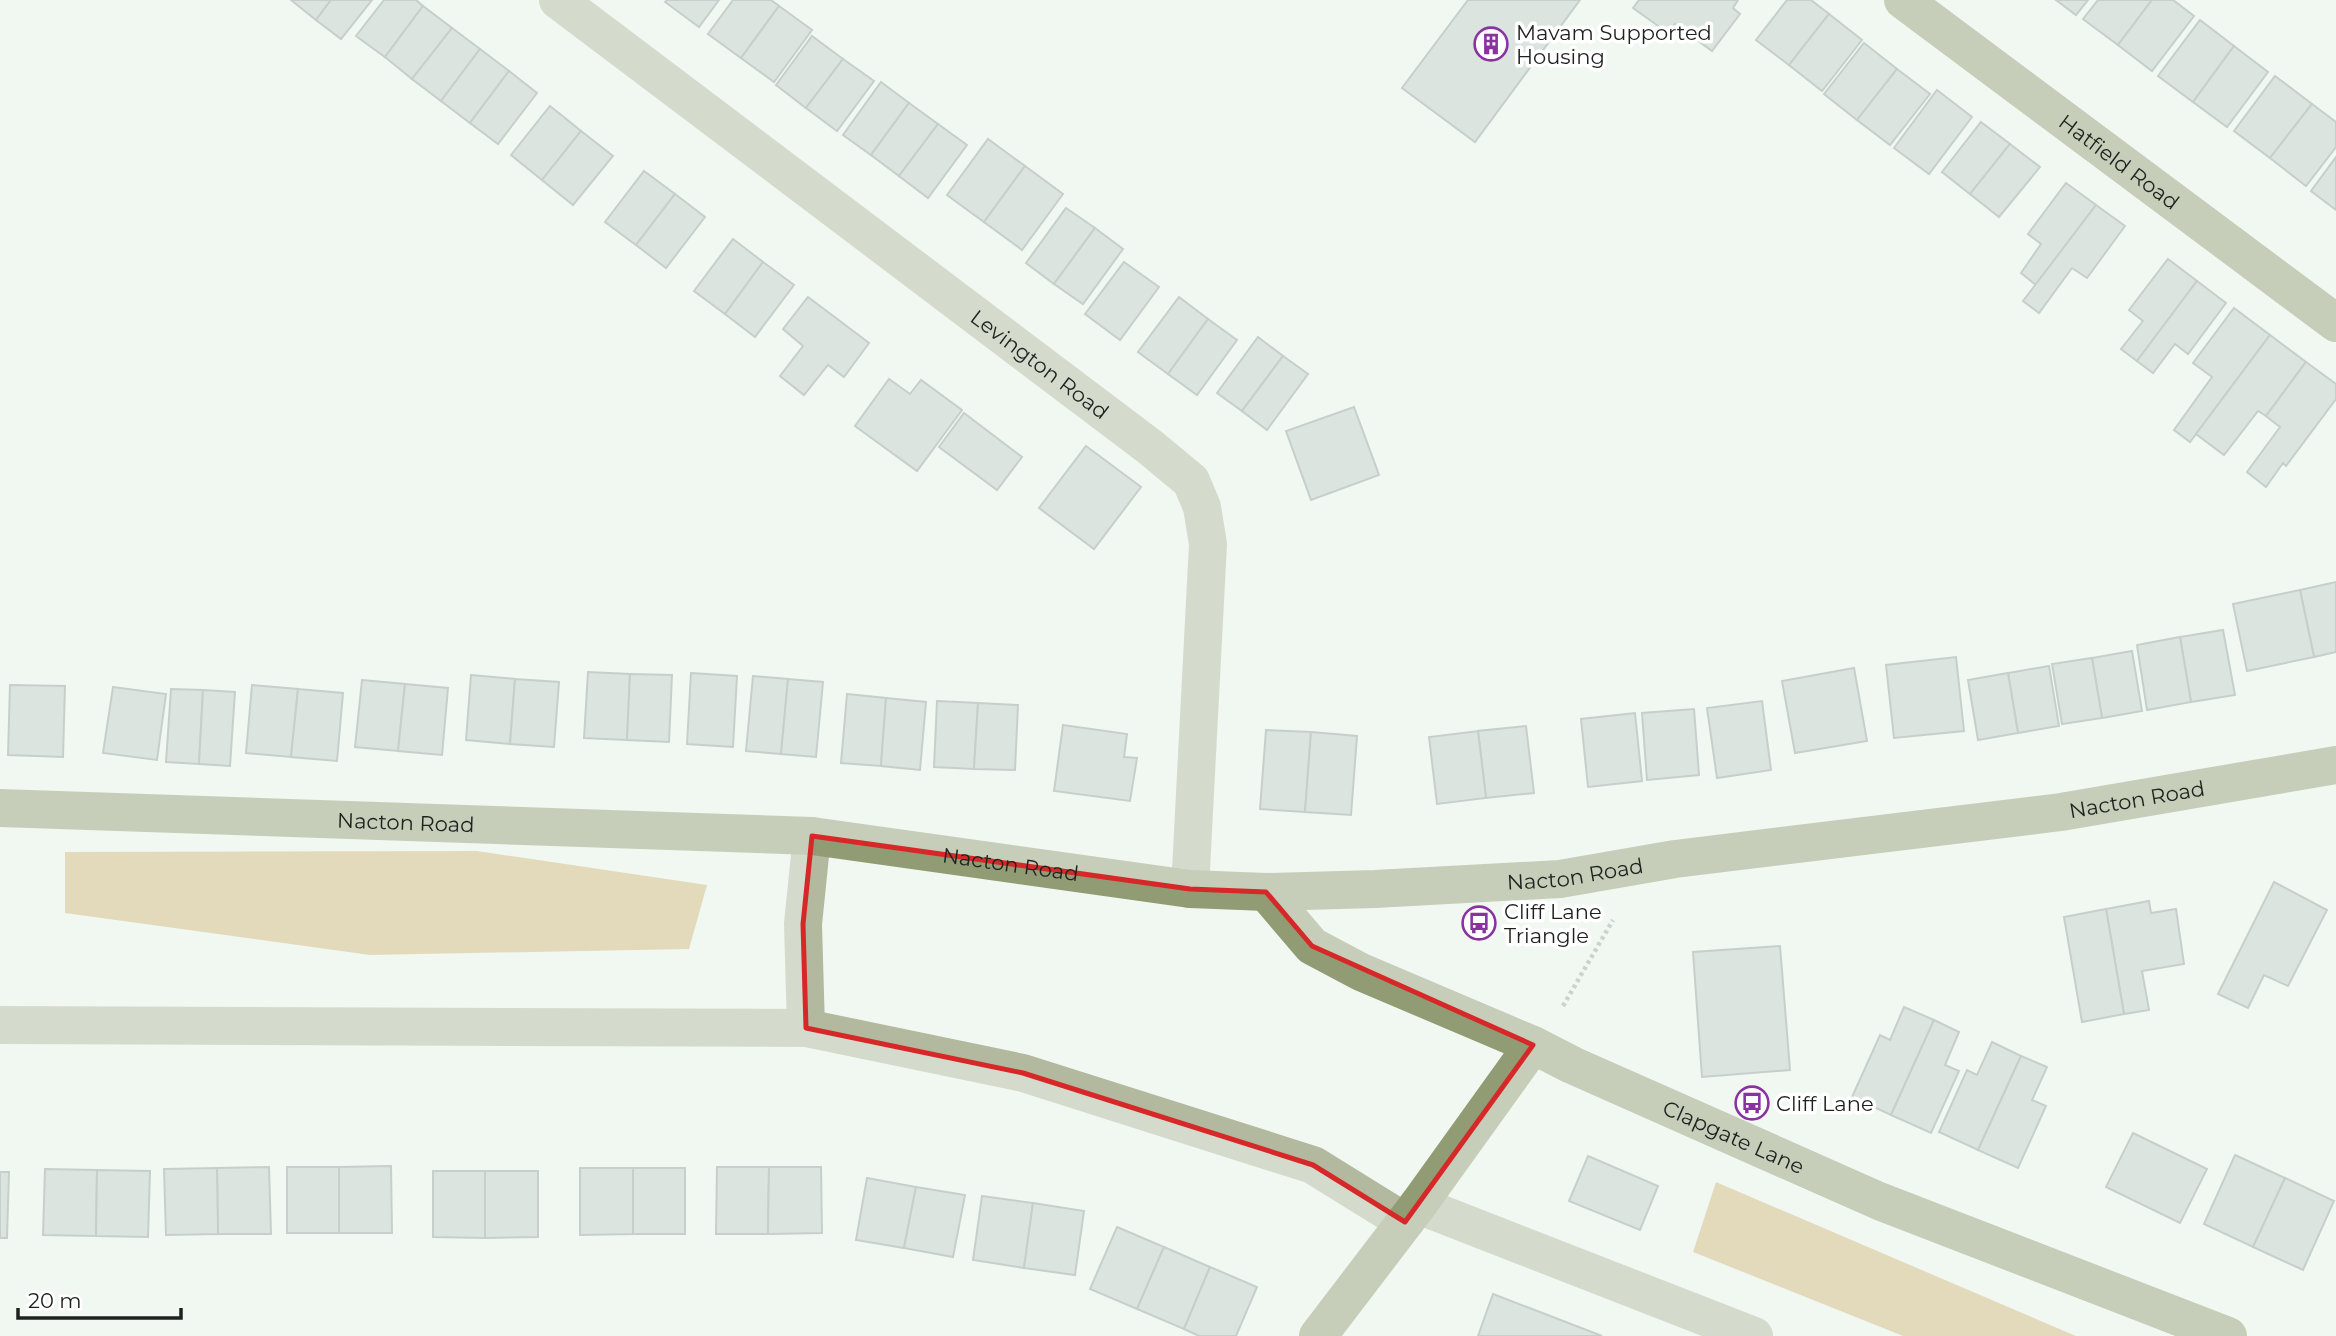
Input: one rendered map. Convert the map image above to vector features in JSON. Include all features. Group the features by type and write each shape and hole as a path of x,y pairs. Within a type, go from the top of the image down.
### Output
{"street":[{"name":"Levington Road","path":"558,0 1150,447 1191,481 1202,507 1208,544 1190,889"},
{"name":"Hatfield Road","path":"1903,0 2336,323"},
{"name":"Nacton Road","path":"0,808 812,836 1190,889 1266,892 1560,879 1675,859 2062,812 2336,765"},
{"path":"806,1028 803,924 812,836"},
{"name":"Clapgate Lane","path":"1266,892 1312,946 1361,971 1533,1045 1572,1065 1879,1201 2228,1336"},
{"path":"0,1025 806,1028 1023,1073 1313,1165 1411,1213 1754,1336"},
{"path":"1318,1336 1533,1045"}],"path":[{"path":"1572,1065 1591,1026 1562,1006 1619,909"}],"highlighted area":[{"path":"812,836 1190,889 1266,892 1312,946 1533,1045 1405,1222 1313,1165 1023,1073 806,1028 803,924"}],"shaded area":[{"path":"477,851 707,885 689,949 370,955 65,913 65,852"},
{"path":"1716,1182 2076,1336 1903,1336 1693,1252"}],"building":[{"path":"291,0 331,0 316,20"},
{"path":"331,0 372,0 341,39 316,20"},
{"path":"384,0 416,0 423,6 385,57 356,36"},
{"path":"719,0 699,27 665,2"},
{"path":"733,0 771,0 779,6 741,58 708,34"},
{"name":"Mavam Supported Housing","path":"1468,0 1580,0 1475,142 1402,88"},
{"path":"1639,0 1738,0 1733,8 1740,14 1712,51 1675,24 1668,33 1633,8"},
{"path":"1787,0 1811,0 1829,14 1789,65 1756,40"},
{"path":"2056,0 2088,0 2076,15"},
{"path":"2098,0 2152,0 2118,45 2083,19"},
{"path":"2152,0 2173,0 2194,16 2152,71 2118,45"},
{"path":"423,6 452,28 412,79 385,57"},
{"path":"779,6 812,30 774,82 741,58"},
{"path":"1829,14 1862,40 1822,91 1789,65"},
{"path":"2200,20 2234,46 2193,102 2158,76"},
{"path":"452,28 480,49 441,101 412,79"},
{"path":"812,36 843,59 806,108 776,85"},
{"path":"1864,43 1897,69 1857,120 1824,94"},
{"path":"2234,46 2268,72 2227,127 2193,102"},
{"path":"480,49 509,71 470,123 441,101"},
{"path":"843,59 874,81 837,131 806,108"},
{"path":"1897,69 1930,94 1890,145 1857,120"},
{"path":"509,71 537,93 498,144 470,123"},
{"path":"2275,76 2312,104 2270,158 2234,131"},
{"path":"881,82 909,103 871,155 843,135"},
{"path":"1937,90 1972,117 1929,174 1894,148"},
{"path":"909,103 938,124 899,176 871,155"},
{"path":"2312,104 2336,122 2336,147 2306,186 2270,158"},
{"path":"550,106 581,131 542,180 511,155"},
{"path":"1981,122 2010,144 1970,194 1942,172"},
{"path":"938,124 967,145 928,198 899,176"},
{"path":"581,131 613,156 573,205 542,180"},
{"path":"988,139 1025,166 984,222 947,195"},
{"path":"2010,144 2040,167 1999,217 1970,194"},
{"path":"2336,157 2336,210 2311,191"},
{"path":"1025,166 1063,194 1022,250 984,222"},
{"path":"644,171 675,194 636,245 605,222"},
{"path":"2066,183 2096,205 2036,285 2021,273 2041,244 2028,234"},
{"path":"675,194 705,217 666,268 636,245"},
{"path":"2096,205 2125,226 2087,278 2072,268 2039,313 2023,301"},
{"path":"1066,208 1095,228 1054,284 1026,263"},
{"path":"1095,228 1123,249 1083,304 1054,284"},
{"path":"733,239 763,262 725,314 694,291"},
{"path":"2168,259 2197,281 2137,361 2121,349 2143,321 2129,310"},
{"path":"763,262 794,285 755,337 725,314"},
{"path":"1124,262 1159,287 1120,340 1085,314"},
{"path":"2197,281 2226,303 2188,354 2175,344 2153,373 2137,361"},
{"path":"808,297 869,343 844,377 828,365 804,395 780,376 803,346 783,329"},
{"path":"1179,297 1208,319 1168,374 1138,352"},
{"path":"2234,308 2270,335 2190,442 2174,430 2212,377 2193,363"},
{"path":"1208,319 1237,340 1197,395 1168,374"},
{"path":"2270,335 2306,362 2266,416 2258,411 2224,455 2196,434"},
{"path":"1258,337 1283,356 1242,411 1217,393"},
{"path":"1283,356 1308,374 1267,430 1242,411"},
{"path":"2306,362 2336,384 2336,399 2286,466 2283,463 2266,487 2247,472 2280,427 2266,416"},
{"path":"889,379 910,394 921,380 962,410 917,471 855,426"},
{"path":"1354,407 1379,475 1311,500 1286,431"},
{"path":"964,413 1022,457 997,490 939,447"},
{"path":"1086,446 1141,487 1094,549 1039,508"},
{"path":"2336,582 2336,652 2314,657 2300,590"},
{"path":"2300,590 2314,657 2247,671 2233,604"},
{"path":"2223,630 2235,695 2191,702 2180,637"},
{"path":"2180,637 2191,702 2147,710 2137,645"},
{"path":"2132,651 2142,711 2102,718 2092,658"},
{"path":"1956,657 1964,731 1894,738 1886,665"},
{"path":"2092,658 2102,718 2062,724 2052,664"},
{"path":"2049,666 2059,726 2018,733 2008,673"},
{"path":"1854,668 1867,741 1795,753 1782,681"},
{"path":"588,672 630,674 627,740 584,738"},
{"path":"691,673 737,676 733,747 687,744"},
{"path":"2008,673 2018,733 1978,740 1968,680"},
{"path":"630,674 672,675 669,742 627,740"},
{"path":"471,675 515,679 510,744 466,740"},
{"path":"753,676 788,679 781,754 746,751"},
{"path":"515,679 559,682 554,747 510,744"},
{"path":"788,679 823,682 816,757 781,754"},
{"path":"362,680 405,684 398,751 355,747"},
{"path":"405,684 448,688 442,755 398,751"},
{"path":"10,685 65,686 63,757 8,755"},
{"path":"252,685 298,689 291,757 246,753"},
{"path":"113,687 166,694 157,760 103,753"},
{"path":"171,689 203,690 199,764 166,762"},
{"path":"298,689 343,693 337,761 291,757"},
{"path":"203,690 235,692 230,766 199,764"},
{"path":"847,694 886,698 881,766 841,763"},
{"path":"886,698 926,702 920,770 881,766"},
{"path":"937,701 978,703 974,769 934,767"},
{"path":"1762,701 1771,770 1717,778 1707,708"},
{"path":"978,703 1018,705 1015,770 974,769"},
{"path":"1694,709 1699,775 1647,780 1642,713"},
{"path":"1635,713 1642,781 1588,787 1581,719"},
{"path":"1063,725 1127,734 1124,757 1137,758 1130,801 1054,791"},
{"path":"1526,726 1534,793 1486,798 1478,731"},
{"path":"1266,730 1311,732 1305,812 1260,809"},
{"path":"1478,731 1486,798 1437,804 1429,737"},
{"path":"1311,732 1357,736 1351,815 1305,812"},
{"path":"2274,882 2327,910 2288,986 2264,975 2248,1008 2218,994"},
{"path":"2149,901 2151,913 2176,909 2184,964 2142,971 2149,1010 2124,1014 2106,909"},
{"path":"2106,909 2124,1014 2082,1022 2064,917"},
{"path":"1780,946 1790,1070 1702,1077 1693,952"},
{"path":"1904,1007 1934,1020 1891,1115 1852,1097 1880,1035 1890,1040"},
{"path":"1934,1020 1959,1032 1945,1065 1959,1071 1931,1133 1891,1115"},
{"path":"1992,1042 2021,1056 1978,1150 1939,1132 1967,1070 1977,1075"},
{"path":"2021,1056 2047,1067 2032,1100 2046,1106 2018,1168 1978,1150"},
{"path":"2133,1133 2207,1169 2180,1223 2106,1187"},
{"path":"2235,1155 2285,1178 2253,1247 2204,1224"},
{"path":"1588,1156 1658,1186 1640,1230 1569,1201"},
{"path":"391,1166 392,1233 339,1233 339,1167"},
{"path":"269,1167 271,1234 218,1234 217,1168"},
{"path":"287,1167 339,1167 339,1233 287,1233"},
{"path":"717,1167 769,1167 768,1234 716,1234"},
{"path":"769,1167 821,1167 822,1233 768,1234"},
{"path":"217,1168 218,1234 166,1235 164,1169"},
{"path":"580,1168 633,1168 633,1234 580,1235"},
{"path":"633,1168 685,1168 685,1234 633,1234"},
{"path":"45,1169 97,1170 96,1236 43,1235"},
{"path":"97,1170 150,1171 148,1237 96,1236"},
{"path":"433,1171 485,1171 485,1238 433,1237"},
{"path":"485,1171 538,1171 538,1237 485,1238"},
{"path":"0,1172 9,1172 7,1238 0,1238"},
{"path":"867,1178 916,1187 904,1248 856,1240"},
{"path":"2285,1178 2334,1201 2303,1270 2253,1247"},
{"path":"916,1187 965,1195 953,1257 904,1248"},
{"path":"982,1196 1033,1203 1024,1268 973,1260"},
{"path":"1033,1203 1084,1211 1075,1275 1024,1268"},
{"path":"1117,1227 1164,1247 1137,1309 1090,1289"},
{"path":"1164,1247 1210,1267 1184,1329 1137,1309"},
{"path":"1210,1267 1257,1287 1236,1336 1199,1336 1184,1329"},
{"path":"1493,1294 1602,1336 1478,1336"}],"place":[{"name":"Mavam Supported Housing","path":"1491,44"},
{"name":"Cliff Lane Triangle","path":"1479,923"},
{"name":"Cliff Lane","path":"1752,1103"}]}
